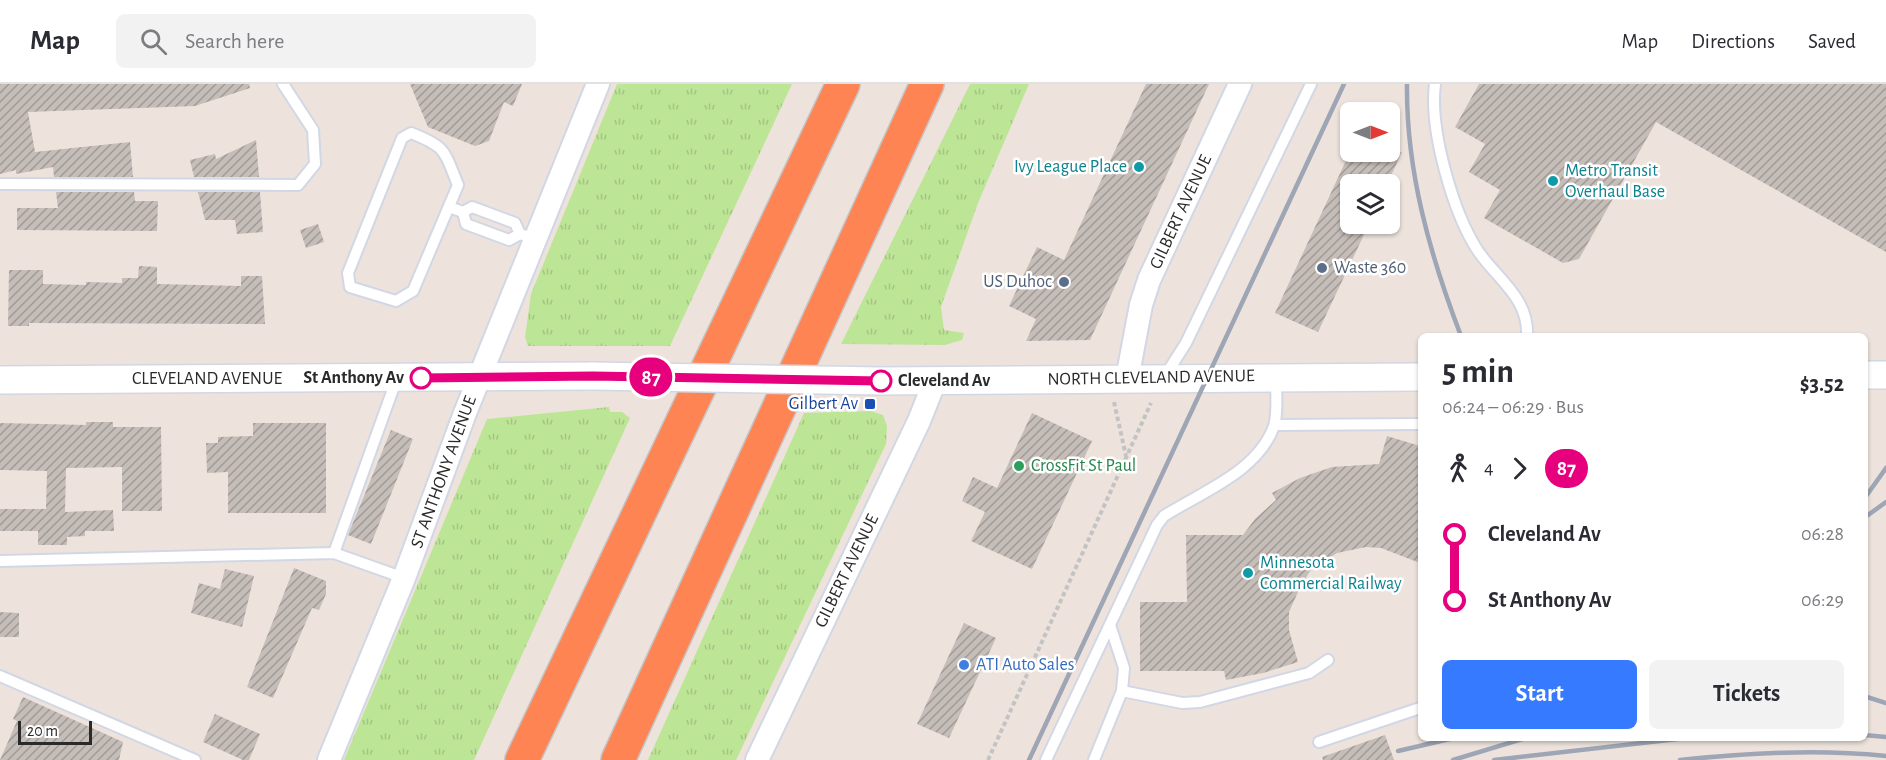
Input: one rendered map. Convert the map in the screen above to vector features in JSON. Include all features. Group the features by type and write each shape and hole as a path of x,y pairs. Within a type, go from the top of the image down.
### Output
{"highway":[{"path":"522,760 843,84"},
{"path":"618,760 927,84"}],"street":[{"name":"ST ANTHONY AVENUE","path":"329,760 404,578 528,237 598,84"},
{"name":"GILBERT AVENUE","path":"1120,378 1149,280 1240,84"},
{"path":"1868,375 1886,375"},
{"name":"CLEVELAND AVENUE","path":"0,380 593,376 881,381"},
{"name":"NORTH CLEVELAND AVENUE","path":"881,381 1276,376 1418,377"},
{"name":"GILBERT AVENUE","path":"757,760 919,421 935,381"}],"lane":[{"path":"0,184 298,185 315,164 313,129 283,84"},
{"path":"1163,378 1186,343 1311,84"},
{"path":"1435,84 1439,142 1461,222 1479,252 1520,300 1527,333"},
{"path":"411,133 434,142 444,150 458,185 450,207 413,291 396,301 350,287 348,273 402,138 411,133"},
{"path":"450,207 463,212"},
{"path":"463,212 472,207 515,223 528,237"},
{"path":"463,212 466,224 492,234 509,240 528,237"},
{"path":"1046,760 1157,525 1164,516 1248,462 1262,449 1275,425 1276,376"},
{"path":"334,553 397,378"},
{"path":"1275,425 1418,424"},
{"path":"0,561 334,553 404,578"},
{"path":"1094,760 1122,692 1124,668 1110,625"},
{"path":"1122,692 1182,703 1200,702 1309,673 1328,660"},
{"path":"0,676 195,760"},
{"path":"1319,742 1418,709"}],"path":[{"path":"1120,378 1114,409 1126,458"},
{"path":"988,760 1163,378"}],"green space":[{"path":"617,84 792,84 670,346 528,346 525,337 531,294"},
{"path":"970,84 1029,84 978,203 941,307 944,330 964,333 962,340 945,345 841,344"},
{"path":"609,407 610,412 622,412 630,418 474,760 344,760 487,419"},
{"path":"871,411 883,415 887,426 886,444 736,760 648,760 804,413"}],"building":[{"path":"0,84 249,84 250,88 195,106 28,112 35,152 130,142 133,177 54,177 53,167 16,174 16,170 0,174"},
{"path":"410,84 522,84 513,106 504,102 489,141 475,146 428,127"},
{"name":"Ivy League Place","path":"1146,84 1209,84 1090,340 1026,341 1036,319 1009,306 1037,247 1064,260"},
{"name":"Metro Transit Overhaul Base","path":"1479,84 1886,84 1886,252 1656,122 1579,259 1563,263 1484,218 1500,190 1469,172 1485,144 1455,127"},
{"path":"256,140 259,177 194,177 190,160 215,154 216,159"},
{"name":"Waste 360","path":"1345,162 1397,162 1392,174 1340,174 1340,234 1364,234 1318,332 1275,313"},
{"path":"56,192 134,192 135,201 158,201 157,231 17,230 17,208 58,208"},
{"path":"198,192 260,192 263,232 237,234 235,220 205,220"},
{"path":"318,224 324,242 306,248 300,230"},
{"path":"139,266 157,267 157,284 241,286 241,276 262,276 265,324 29,323 29,326 8,326 9,270 43,270 43,284 86,285 86,282 122,283 122,278 138,278"},
{"path":"1032,413 1092,441 1032,569 971,541 985,512 962,501 973,477 997,488"},
{"path":"86,422 113,422 113,427 161,427 162,511 122,511 122,467 66,468 65,512 113,510 114,531 85,531 85,536 67,537 67,545 38,545 38,531 0,531 0,509 46,509 47,471 0,470 0,423 86,425"},
{"path":"253,423 326,423 326,513 228,513 228,472 207,473 206,443 218,443 218,437 253,436"},
{"path":"391,430 413,439 371,544 348,535"},
{"name":"Minnesota Commercial Railway","path":"1387,436 1418,445 1418,562 1381,548 1366,547 1337,553 1311,570 1302,583 1289,612 1289,630 1298,662 1263,673 1226,680 1224,671 1140,671 1140,602 1187,602 1186,535 1243,535 1255,519 1276,500 1272,493 1300,478 1332,467 1379,464"},
{"path":"294,568 326,581 326,594 319,610 312,608 273,698 247,687"},
{"path":"225,569 254,576 242,627 191,613 199,583 220,589"},
{"path":"0,612 19,613 19,637 0,637"},
{"name":"ATI Auto Sales","path":"964,623 996,638 949,738 917,724"},
{"path":"23,697 123,742 119,760 0,760 17,721 13,719"},
{"path":"215,714 260,734 249,760 243,760 203,742"},
{"path":"1385,735 1394,760 1323,760 1322,757"}],"railway":[{"path":"1029,760 1344,84"},
{"path":"1407,84 1415,181 1439,275 1460,333"},
{"path":"1868,493 1886,468"},
{"path":"1868,515 1886,502"},
{"path":"1868,697 1886,703"},
{"path":"1868,735 1886,737"},
{"path":"1398,751 1441,741"},
{"path":"1453,760 1516,741"},
{"path":"1494,760 1660,741"},
{"path":"1680,760 1783,753 1886,756"}],"bus line":[{"name":"87","path":"421,378 593,376 881,381"}],"place":[{"name":"Ivy League Place","path":"1139,167"},
{"name":"Metro Transit Overhaul Base","path":"1553,181"},
{"name":"Waste 360","path":"1322,268"},
{"name":"US Duhoc","path":"1064,282"},
{"name":"St Anthony Av","path":"421,378"},
{"name":"Cleveland Av","path":"881,381"},
{"name":"Gilbert Av","path":"870,404"},
{"name":"CrossFit St Paul","path":"1019,466"},
{"name":"Minnesota Commercial Railway","path":"1248,573"},
{"name":"ATI Auto Sales","path":"964,665"}]}
